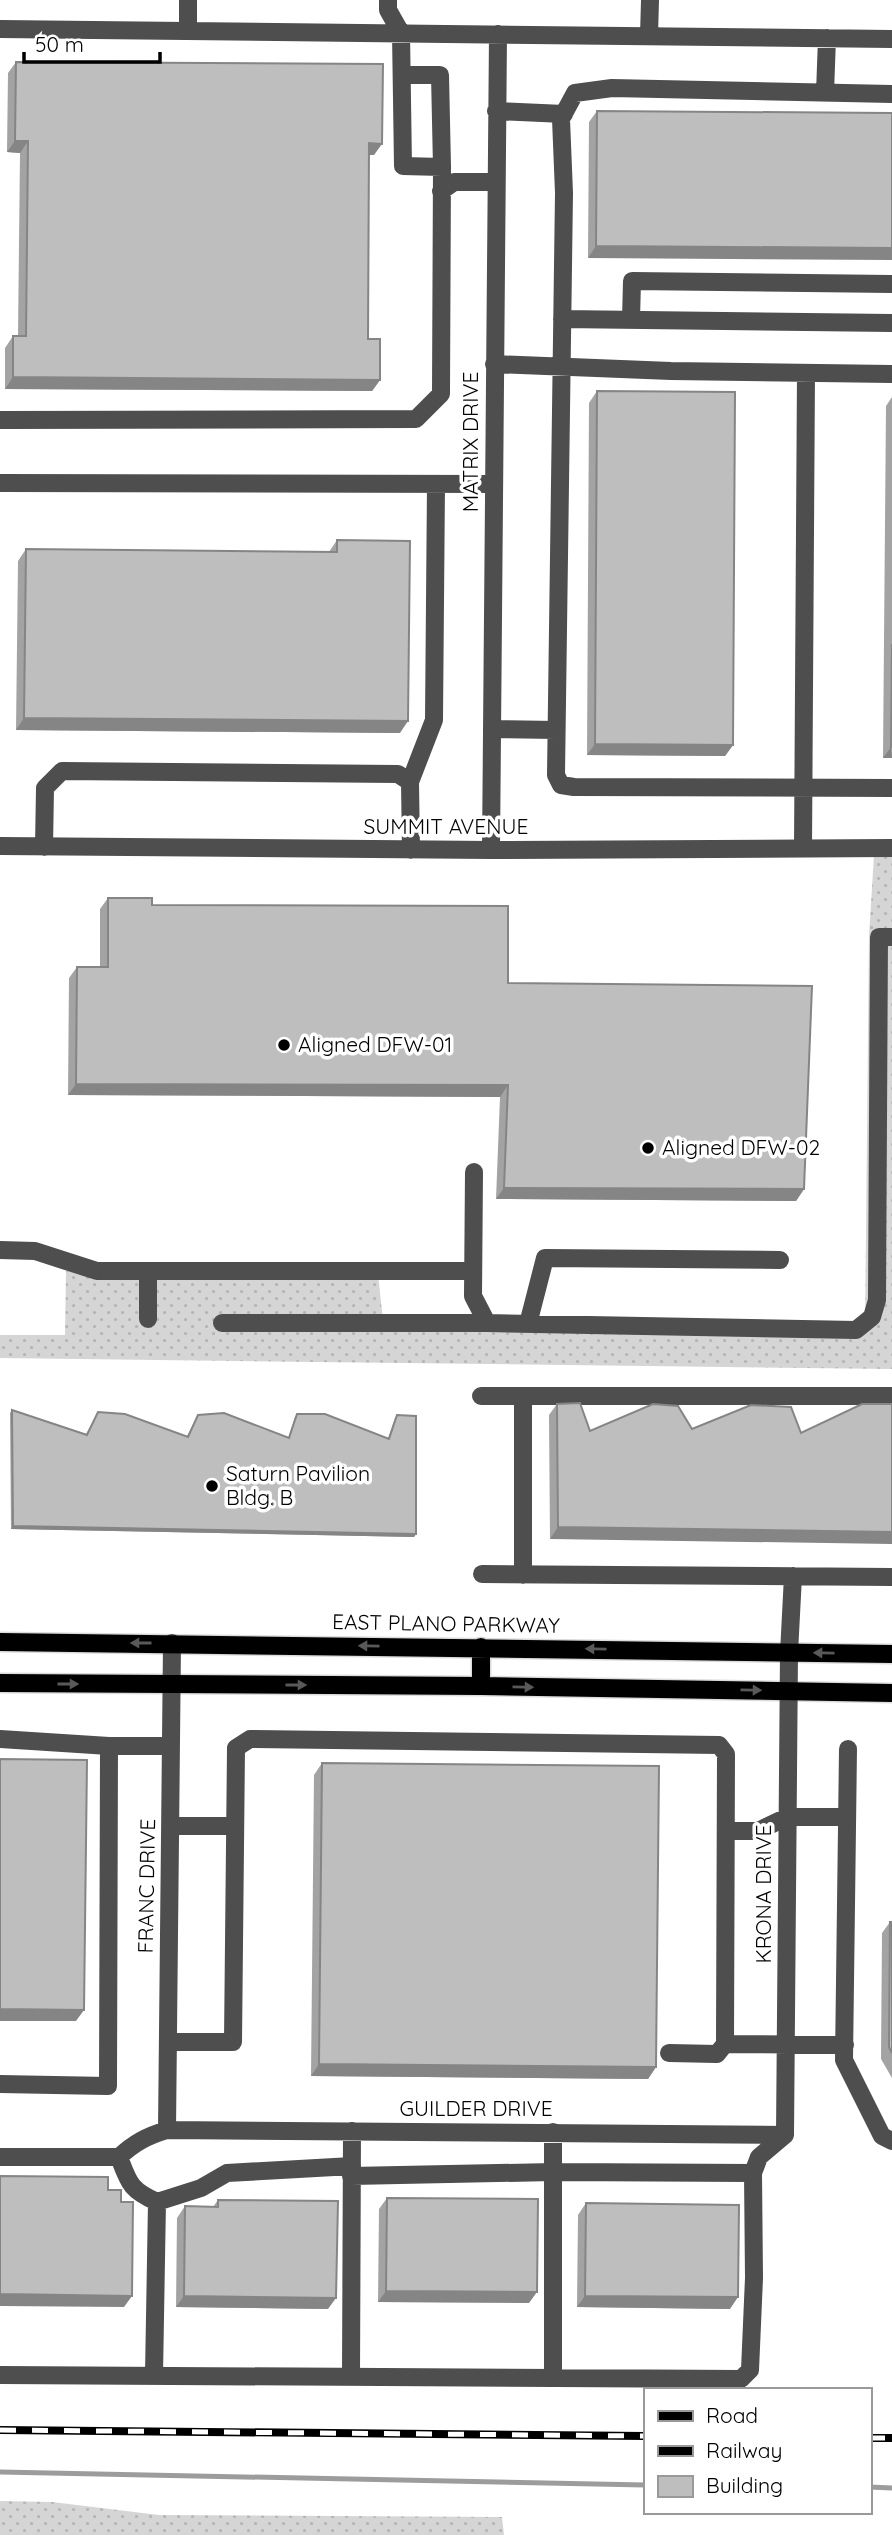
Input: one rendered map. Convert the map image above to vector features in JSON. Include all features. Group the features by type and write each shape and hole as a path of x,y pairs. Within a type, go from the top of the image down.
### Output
{"main road":[{"name":"EAST PLANO PARKWAY","path":"0,1642 892,1654"},
{"path":"481,1647 481,1686"},
{"path":"0,1683 892,1692"}],"street":[{"path":"188,0 188,31"},
{"path":"388,0 388,10 401,33 403,166 442,167"},
{"path":"649,36 650,0"},
{"path":"0,29 892,39"},
{"name":"MATRIX DRIVE","path":"491,850 498,34"},
{"path":"825,93 827,38"},
{"path":"0,420 416,419 441,394 440,75 402,75"},
{"path":"892,94 612,88 575,93 561,119 564,193 556,730 556,775 561,785 892,788"},
{"path":"496,111 564,114"},
{"path":"441,191 454,182 495,181"},
{"path":"631,320 632,281 892,284"},
{"path":"562,319 892,323"},
{"path":"494,364 892,374"},
{"path":"803,848 806,373"},
{"path":"0,483 494,484"},
{"path":"411,850 410,782 434,720 436,484"},
{"path":"492,729 556,730"},
{"path":"44,847 45,788 62,771 398,774 410,782"},
{"name":"SUMMIT AVENUE","path":"0,846 411,850 892,848"},
{"path":"222,1323 487,1323 856,1330 872,1317 877,1300 885,1147 879,937 892,937"},
{"path":"474,1172 473,1296 487,1323"},
{"path":"0,1250 35,1251 97,1270 472,1272"},
{"path":"528,1324 545,1258 780,1260"},
{"path":"148,1270 148,1319"},
{"path":"481,1396 892,1396"},
{"path":"523,1396 523,1575"},
{"path":"482,1574 892,1577"},
{"name":"KRONA DRIVE","path":"785,2135 789,1653 793,1576"},
{"name":"FRANC DRIVE","path":"167,2130 173,1643"},
{"path":"0,1739 110,1746 171,1746"},
{"path":"168,2042 233,2042 236,1748 250,1739 719,1745 726,1754 725,2044 717,2054 668,2053"},
{"path":"0,2084 108,2086 110,1746"},
{"path":"848,1749 844,2060 882,2136 892,2141"},
{"path":"726,1831 758,1831 788,1817 847,1817"},
{"path":"170,1826 235,1826"},
{"path":"725,2044 845,2045"},
{"path":"0,2157 119,2157 131,2145 146,2136 167,2130"},
{"name":"GUILDER DRIVE","path":"167,2130 785,2135"},
{"path":"351,2376 352,2131"},
{"path":"553,2132 553,2378"},
{"path":"0,2375 741,2379 750,2370 754,2278 753,2173 759,2157 785,2135"},
{"path":"119,2157 128,2181 139,2194 157,2202 201,2188 227,2173 262,2169 753,2173"},
{"path":"154,2375 157,2202"}],"shaded area":[{"path":"874,855 892,855 892,1369 0,1358 0,1335 65,1335 66,1271 378,1274 383,1321 865,1330 869,937"},
{"path":"0,2501 52,2502 159,2515 502,2517 504,2535 0,2535"}],"building":[{"path":"16,62 383,64 382,144 369,143 368,339 380,339 380,380 13,377 13,336 26,336 28,141 15,141"},
{"path":"597,111 892,113 892,248 596,246"},
{"path":"597,391 735,392 733,745 595,744"},
{"path":"337,540 410,541 408,721 24,718 26,549 337,552"},
{"path":"892,644 892,747 891,747"},
{"path":"108,898 152,898 152,905 508,906 508,983 812,986 804,1189 504,1188 508,1085 76,1084 77,967 108,967"},
{"path":"580,1403 590,1431 653,1404 678,1406 692,1429 751,1405 791,1407 801,1433 862,1404 892,1404 892,1532 558,1527 557,1404"},
{"name":"Saturn Pavilion Bldg. B","path":"12,1410 87,1435 98,1412 125,1414 188,1437 198,1415 224,1413 289,1438 297,1414 325,1414 389,1439 397,1415 416,1416 416,1534 13,1526"},
{"path":"0,1759 87,1760 84,2010 0,2009"},
{"path":"322,1763 659,1766 656,2067 319,2064"},
{"path":"892,1922 892,2053 889,2047"},
{"path":"0,2176 108,2177 108,2190 121,2190 121,2202 133,2202 132,2296 0,2294"},
{"path":"387,2198 538,2199 537,2292 386,2291"},
{"path":"218,2200 338,2201 336,2298 184,2296 185,2206 218,2207"},
{"path":"586,2203 739,2205 738,2297 585,2296"}],"waterway":[{"path":"0,2472 644,2485"},
{"path":"871,2487 892,2488"}],"railway":[{"path":"0,2430 644,2436"},
{"path":"871,2438 892,2438"}],"place":[{"name":"Aligned DFW-01","path":"284,1045"},
{"name":"Aligned DFW-02","path":"648,1148"},
{"name":"Saturn Pavilion Bldg. B","path":"212,1486"}]}
